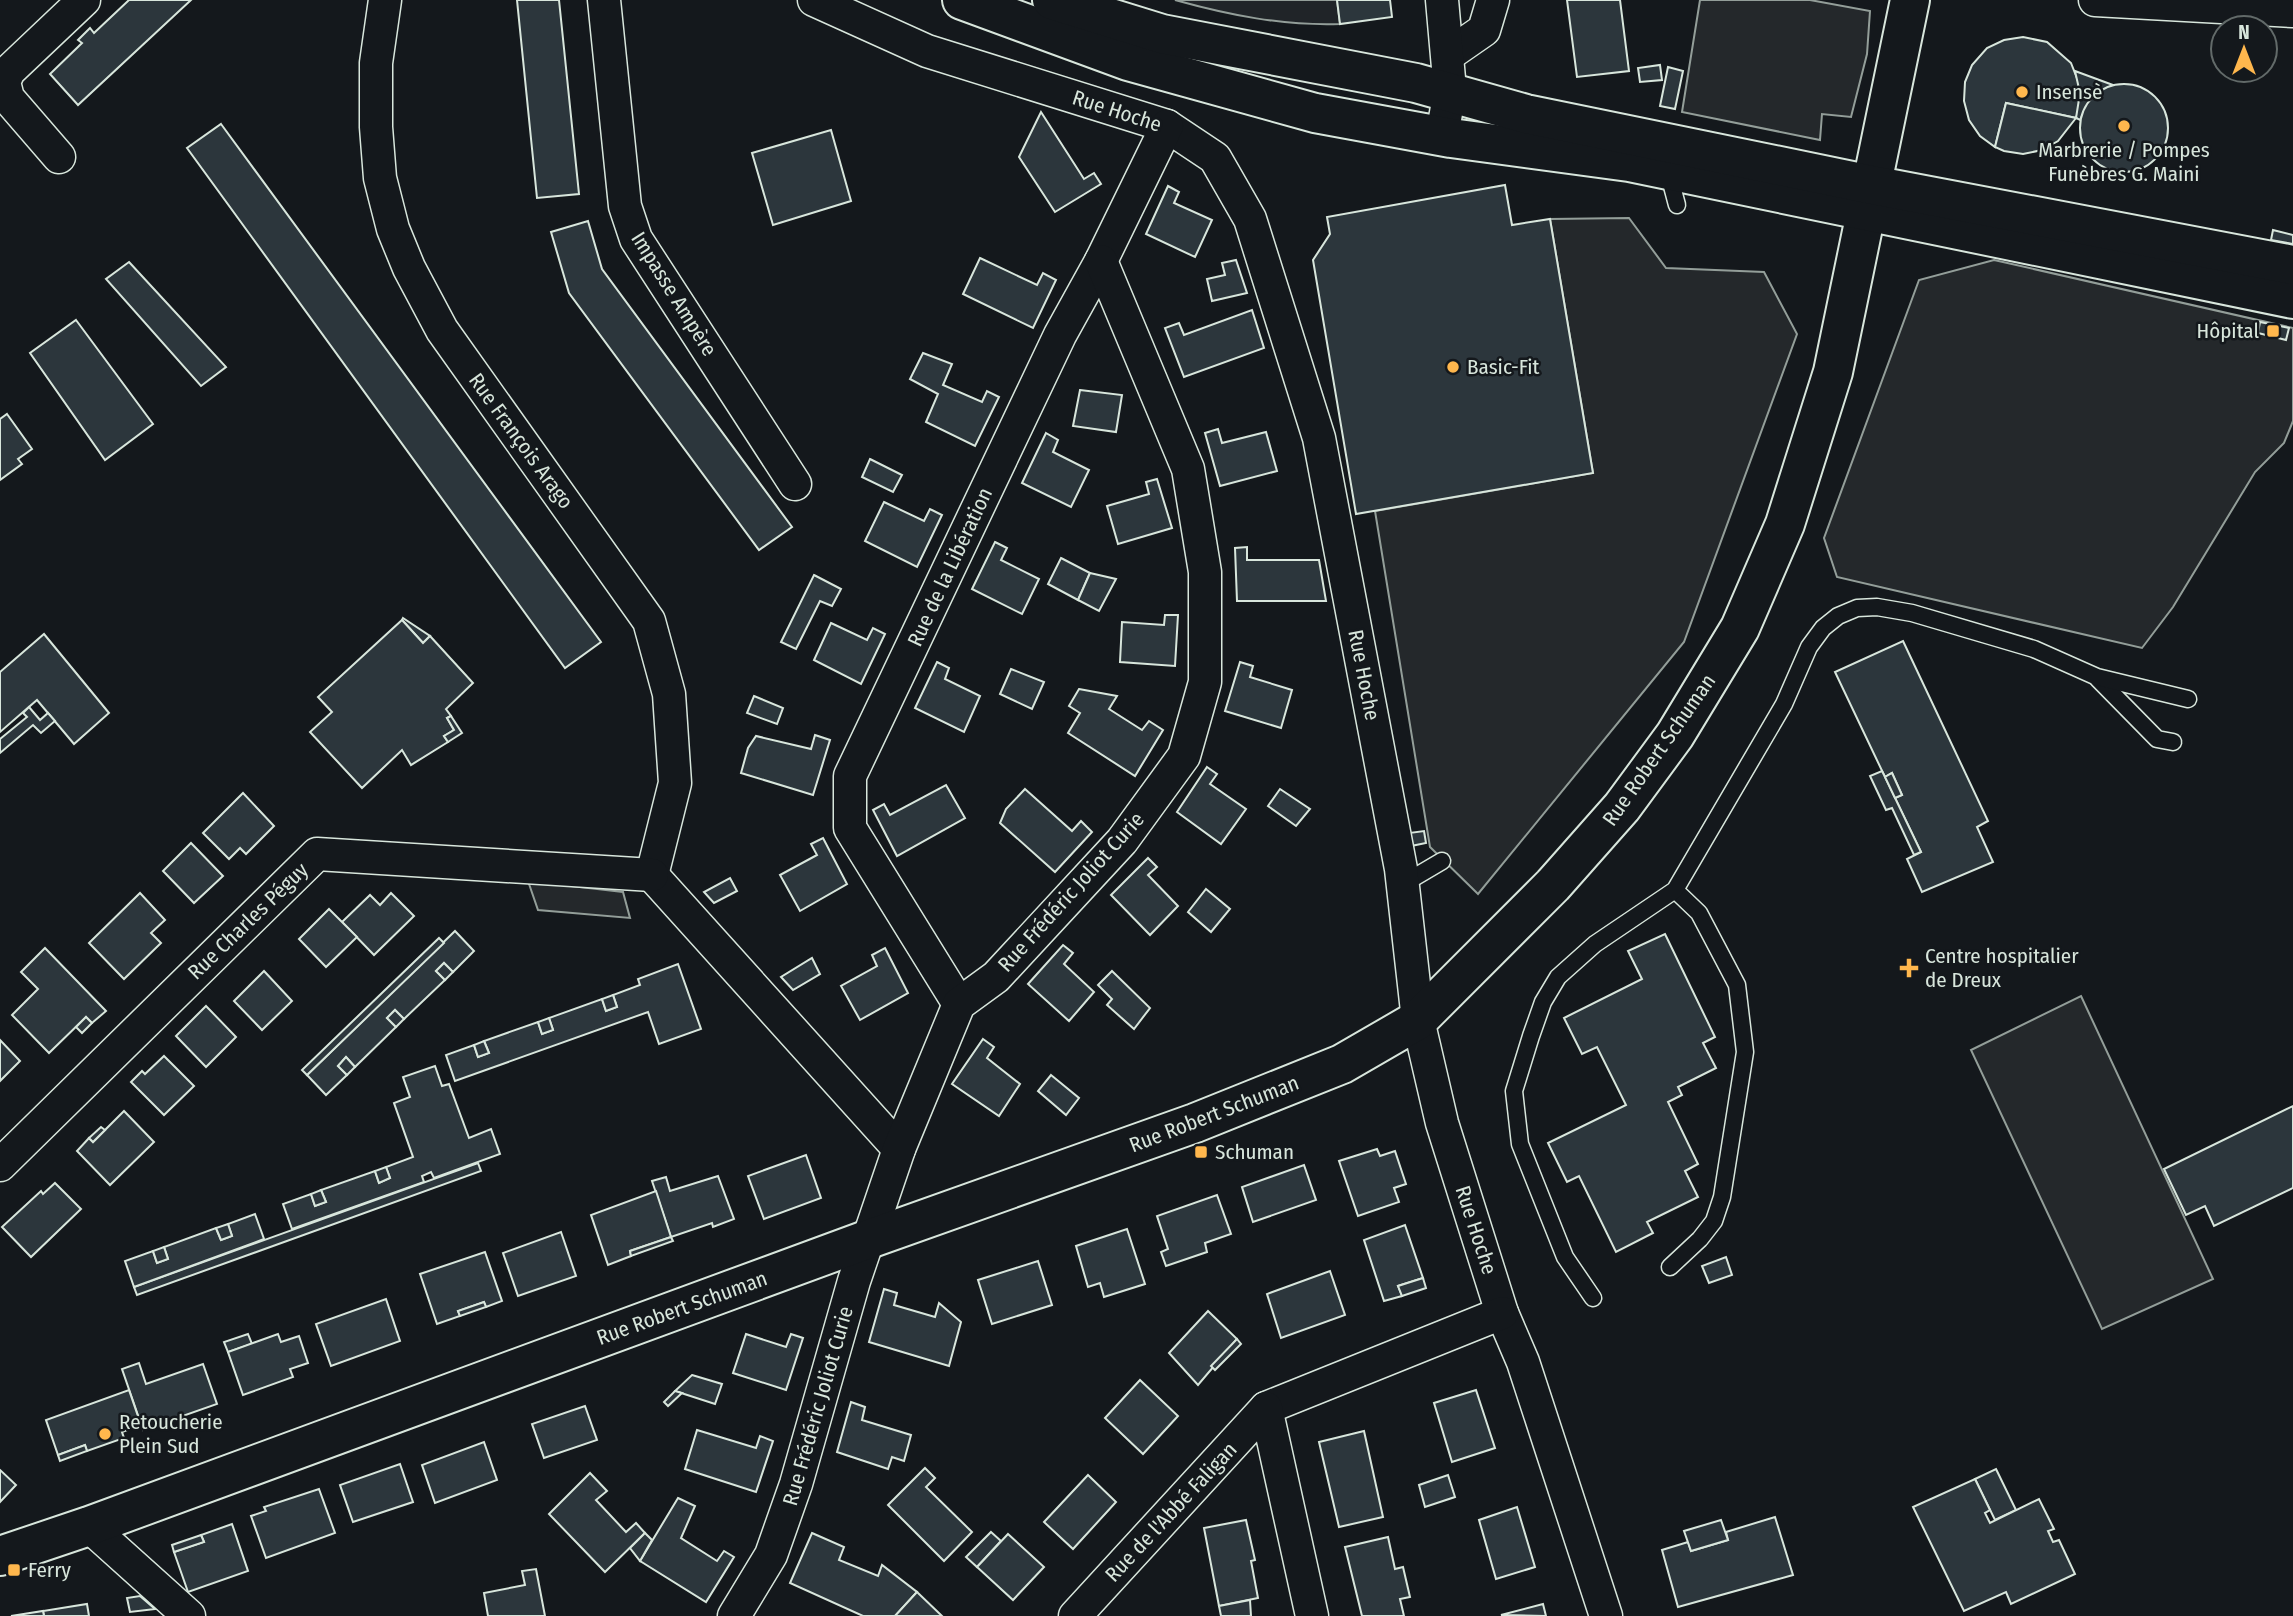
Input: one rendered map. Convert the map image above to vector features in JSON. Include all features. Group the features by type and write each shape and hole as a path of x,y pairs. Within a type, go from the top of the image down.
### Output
{"street":[{"path":"59,157 8,98 4,82 9,71 84,0"},
{"name":"Rue François Arago","path":"384,0 376,63 376,127 380,178 393,229 409,268 442,330 649,621 669,694 674,783 652,875"},
{"name":"Impasse Ampère","path":"604,0 625,206 636,239 794,484"},
{"name":"Rue Hoche","path":"814,0 927,51 1167,126 1215,158 1250,219 1319,438 1403,884 1418,1020 1441,1124 1502,1313 1523,1362 1606,1616"},
{"path":"962,0 1128,61 1248,96 1327,115 1442,136 1629,162 1672,188 1870,199 2293,265"},
{"path":"1052,0 1162,34 1449,73 1526,114 1870,199 1970,230 2293,299"},
{"path":"1442,0 1449,73 1442,136"},
{"path":"1449,73 1484,30 1493,0"},
{"name":"Rue Robert Schuman","path":"0,1556 89,1526 869,1239 1195,1124 1299,1083 1370,1050 1418,1020 1553,885 1622,807 1675,735 1740,628 1763,580 1802,473 1833,372 1910,0"},
{"path":"2095,0 2293,11"},
{"name":"Rue de la Libération","path":"959,1004 849,828 850,776 1060,335 1101,261 1167,126"},
{"name":"Rue Frédéric Joliot Curie","path":"734,1616 771,1555 899,1149 959,1004 996,976 1122,841 1184,756 1205,682 1205,572 1188,469 1101,261"},
{"name":"Rue Charles Péguy","path":"0,1165 317,854 652,875"},
{"path":"652,875 899,1149"},
{"name":"Rue de l'Abbé Faligan","path":"1075,1616 1266,1408 1502,1313"},
{"path":"1266,1408 1312,1616"},
{"path":"89,1526 189,1616"}],"lane":[{"path":"1593,1298 1565,1257 1520,1144 1514,1091 1543,1002 1558,977 1595,944 1675,890 1784,704 1809,647 1838,616 1857,608 1878,607 1912,613 2034,649 2097,677 2188,699"},
{"path":"2097,677 2157,739 2173,743"},
{"path":"1403,884 1442,861"},
{"path":"1670,1267 1700,1239 1714,1221 1722,1197 1745,1052 1737,985 1699,913 1675,890"}],"shaded area":[{"path":"1175,0 1337,0 1340,24 1256,18"},
{"path":"1700,0 1810,0 1870,11 1867,54 1851,117 1822,114 1820,140 1682,112"},
{"path":"1629,218 1666,268 1764,272 1797,334 1684,642 1478,894 1430,847 1375,511 1593,473 1550,219"},
{"path":"1994,260 2293,328 2293,421 2284,443 2255,472 2173,607 2142,648 1837,577 1824,538 1919,280"},
{"path":"528,881 623,892 630,918 538,910"},
{"path":"2081,996 2213,1279 2102,1329 1971,1050"}],"building":[{"path":"129,0 191,0 78,105 50,74 82,43 78,40 90,28 94,33"},
{"path":"517,0 559,0 579,194 537,198"},
{"path":"1337,0 1390,0 1392,17 1340,24"},
{"path":"1567,0 1620,0 1629,71 1577,77"},
{"name":"Insensè","path":"2023,37 2047,42 2071,63 2080,86 2079,109 2076,118 2006,103 1995,147 1980,136 1969,120 1964,101 1965,82 1972,65 1987,48 2004,40"},
{"path":"1660,65 1662,80 1640,82 1638,68"},
{"path":"1668,67 1683,71 1675,109 1660,106"},
{"path":"2075,71 2113,85 2091,98 2080,120 2076,118 2080,93"},
{"name":"Marbrerie / Pompes Funèbres G. Maini","path":"2124,84 2149,91 2161,103 2168,128 2161,153 2149,165 2124,172 2099,165 2087,153 2080,128 2087,103 2099,91"},
{"path":"2006,103 2076,118 2058,141 2042,150 2023,154 2004,151 1995,147"},
{"path":"1041,112 1084,179 1094,173 1101,184 1055,212 1019,157"},
{"path":"221,124 601,642 565,668 187,148"},
{"path":"831,130 851,201 773,225 752,153"},
{"name":"Basic-Fit","path":"1505,185 1512,225 1550,219 1593,473 1356,514 1313,260 1330,234 1327,217"},
{"path":"1168,186 1179,192 1174,203 1212,220 1195,257 1146,234"},
{"path":"588,221 602,269 792,527 759,550 569,293 551,232"},
{"path":"2273,230 2293,235 2293,244 2271,240"},
{"path":"980,258 1037,285 1043,273 1056,280 1033,328 963,294"},
{"path":"1236,260 1247,293 1212,301 1207,279 1225,275 1222,263"},
{"path":"129,262 226,367 201,386 106,279"},
{"path":"1252,310 1264,348 1184,377 1165,328 1179,323 1184,335"},
{"path":"76,320 153,424 105,460 30,353"},
{"path":"2260,322 2289,328 2286,340 2258,333"},
{"path":"923,353 952,364 943,385 982,402 987,391 999,397 975,446 926,422 938,394 910,379"},
{"path":"1080,390 1122,395 1116,432 1073,426"},
{"path":"7,414 32,449 18,459 22,464 0,480 0,419"},
{"path":"1218,429 1222,443 1266,432 1277,471 1220,486 1205,433"},
{"path":"1046,433 1058,440 1053,452 1089,470 1071,507 1022,483"},
{"path":"870,459 902,475 893,492 862,477"},
{"path":"1157,479 1172,528 1118,544 1107,506 1149,494 1146,482"},
{"path":"884,502 924,521 930,509 942,515 917,567 865,541"},
{"path":"995,542 1007,548 1001,560 1039,579 1022,614 972,589"},
{"path":"1247,547 1247,560 1319,560 1326,601 1237,601 1235,548"},
{"path":"1061,558 1090,573 1078,600 1048,584"},
{"path":"1090,573 1116,579 1099,611 1078,600"},
{"path":"814,575 841,589 832,606 820,601 796,649 781,642"},
{"path":"1165,615 1178,615 1175,666 1120,662 1122,622 1164,625"},
{"path":"403,618 430,636 423,643"},
{"path":"402,620 423,643 430,636 473,683 446,709 451,716 447,718 454,730 444,736 448,742 411,765 402,750 362,788 310,732 332,712 318,697"},
{"path":"831,623 867,640 873,628 885,634 861,684 814,660"},
{"path":"44,634 109,713 74,744 37,700 0,732 0,672"},
{"path":"1903,641 1988,821 1977,827 1993,862 1922,892 1907,859 1921,852 1895,798 1902,795 1892,773 1885,777 1835,672"},
{"path":"937,662 949,668 945,679 980,696 964,732 915,708"},
{"path":"1240,662 1253,666 1250,677 1292,690 1281,728 1225,711"},
{"path":"1011,669 1044,682 1032,709 1000,694"},
{"path":"1079,689 1117,696 1109,709 1142,730 1149,721 1163,730 1135,776 1068,733 1080,713 1069,706"},
{"path":"754,696 783,708 777,724 747,713"},
{"path":"29,707 40,720 48,713 55,721 41,733 33,725 0,753 0,739 27,717 23,713"},
{"path":"451,716 462,733 448,742 444,736 454,730 447,718"},
{"path":"815,735 830,740 813,795 741,773 748,748 756,736 811,749"},
{"path":"1207,767 1217,774 1210,784 1246,809 1221,844 1177,812"},
{"path":"1882,771 1921,852 1914,855 1892,808 1886,810 1870,776"},
{"path":"1892,773 1902,795 1895,798 1885,777"},
{"path":"946,785 965,818 897,856 873,810 884,804 890,815"},
{"path":"1025,789 1072,831 1081,821 1092,832 1055,872 1000,823 1006,809"},
{"path":"1280,789 1310,809 1296,826 1268,806"},
{"path":"243,793 274,826 246,854 240,848 229,859 203,833"},
{"path":"1424,831 1426,843 1411,846 1409,833"},
{"path":"823,838 847,884 800,911 780,875 817,855 811,844"},
{"path":"191,843 223,876 194,903 163,871"},
{"path":"1148,858 1157,867 1148,875 1178,906 1150,935 1111,895"},
{"path":"730,878 737,891 714,903 704,892"},
{"path":"1206,889 1230,909 1211,932 1188,912"},
{"path":"140,893 165,920 151,933 161,943 124,979 89,943"},
{"path":"391,893 414,916 374,955 342,922 370,895 380,905"},
{"path":"329,909 357,937 326,967 299,939"},
{"path":"455,931 474,951 453,972 444,963 436,971 445,980 404,1019 395,1010 387,1018 396,1027 355,1067 346,1057 338,1066 347,1075 326,1095 307,1075"},
{"path":"1665,934 1715,1037 1703,1043 1716,1068 1678,1087 1682,1095 1668,1102 1698,1164 1685,1171 1698,1197 1647,1222 1653,1233 1616,1252 1579,1176 1567,1182 1548,1143 1626,1105 1597,1047 1582,1054 1564,1018 1642,979 1628,951"},
{"path":"439,938 444,943 307,1075 302,1070"},
{"path":"1063,945 1073,953 1064,964 1094,992 1069,1021 1028,984"},
{"path":"45,948 106,1011 92,1023 86,1017 49,1053 12,1015 38,989 21,972"},
{"path":"885,948 908,993 860,1020 841,986 877,966 872,955"},
{"path":"812,958 820,974 793,990 781,977"},
{"path":"444,963 453,972 445,980 436,971"},
{"path":"678,964 701,1029 659,1044 648,1012 455,1081 446,1055 474,1045 478,1057 489,1053 484,1041 538,1022 542,1034 553,1030 549,1018 602,999 606,1011 617,1007 613,995 640,985 638,979"},
{"path":"264,971 292,1001 262,1030 234,1001"},
{"path":"1112,971 1150,1008 1134,1029 1107,1005 1112,999 1098,985"},
{"path":"613,995 617,1007 606,1011 602,999"},
{"path":"206,1006 236,1037 206,1067 176,1036"},
{"path":"395,1010 404,1019 396,1027 387,1018"},
{"path":"86,1017 92,1023 82,1033 76,1027"},
{"path":"549,1018 553,1030 542,1034 538,1022"},
{"path":"983,1039 994,1047 987,1058 1020,1084 999,1116 952,1084"},
{"path":"0,1040 20,1061 0,1081"},
{"path":"484,1041 489,1053 478,1057 474,1045"},
{"path":"164,1056 194,1086 164,1115 131,1082 142,1071 145,1074"},
{"path":"346,1057 355,1067 347,1075 338,1066"},
{"path":"435,1066 442,1086 449,1084 469,1138 491,1129 500,1154 434,1178 431,1172 422,1176 424,1182 292,1229 283,1204 311,1194 315,1206 326,1202 321,1190 375,1171 379,1183 390,1178 386,1167 413,1157 394,1103 410,1097 403,1077"},
{"path":"1051,1075 1079,1098 1066,1115 1038,1091"},
{"path":"2293,1106 2293,1188 2214,1226 2205,1206 2186,1215 2164,1169"},
{"path":"124,1111 154,1142 110,1185 77,1151 89,1138 93,1142"},
{"path":"101,1127 105,1130 93,1142 89,1138"},
{"path":"1377,1149 1380,1156 1395,1151 1406,1184 1394,1188 1399,1202 1358,1216 1339,1161"},
{"path":"806,1155 821,1198 764,1219 748,1176"},
{"path":"478,1163 481,1171 137,1295 134,1287"},
{"path":"1304,1165 1316,1200 1253,1222 1242,1187"},
{"path":"386,1167 390,1178 379,1183 375,1171"},
{"path":"718,1176 734,1219 713,1227 712,1223 671,1237 652,1181 666,1177 670,1191"},
{"path":"55,1183 81,1209 31,1257 2,1227 41,1191 43,1194"},
{"path":"321,1190 326,1202 315,1206 311,1194"},
{"path":"656,1191 671,1237 630,1251 631,1256 608,1265 591,1215"},
{"path":"1217,1195 1231,1234 1205,1243 1207,1252 1166,1266 1161,1252 1168,1249 1157,1216"},
{"path":"255,1214 264,1239 134,1287 125,1261 153,1251 157,1263 168,1259 164,1247 216,1228 221,1240 232,1236 228,1224"},
{"path":"228,1224 232,1236 221,1240 216,1228"},
{"path":"1405,1225 1423,1278 1398,1286 1402,1296 1384,1301 1364,1240"},
{"path":"1127,1229 1145,1284 1104,1297 1100,1283 1088,1287 1076,1246"},
{"path":"561,1232 576,1276 518,1296 503,1253"},
{"path":"671,1237 673,1241 631,1256 630,1251"},
{"path":"164,1247 168,1259 157,1263 153,1251"},
{"path":"485,1252 502,1301 486,1307 484,1302 458,1311 460,1316 437,1324 420,1274"},
{"path":"1726,1257 1732,1275 1709,1283 1702,1266"},
{"path":"1038,1261 1052,1305 992,1324 978,1280"},
{"path":"1330,1271 1345,1315 1281,1338 1267,1294"},
{"path":"1423,1278 1426,1288 1402,1296 1398,1286"},
{"path":"884,1289 897,1293 894,1305 935,1317 939,1303 961,1322 949,1366 869,1342"},
{"path":"386,1299 400,1341 331,1366 316,1324"},
{"path":"484,1302 486,1307 460,1316 458,1311"},
{"path":"1208,1311 1237,1339 1198,1385 1169,1353"},
{"path":"248,1334 252,1344 228,1352 224,1342"},
{"path":"278,1334 281,1342 299,1336 308,1363 290,1369 293,1377 243,1395 228,1352"},
{"path":"746,1334 786,1347 791,1334 803,1338 786,1390 733,1373"},
{"path":"1237,1339 1241,1344 1215,1370 1211,1366"},
{"path":"139,1363 146,1384 203,1364 217,1404 143,1430 122,1369"},
{"path":"692,1375 722,1384 715,1404 675,1391"},
{"path":"1140,1380 1178,1416 1143,1454 1105,1418"},
{"path":"129,1390 141,1425 122,1432 124,1438 87,1451 85,1445 58,1455 46,1420"},
{"path":"1476,1390 1495,1448 1452,1462 1434,1403"},
{"path":"675,1391 682,1393 668,1406 664,1402"},
{"path":"851,1402 865,1407 862,1420 911,1435 904,1461 892,1457 888,1469 837,1452"},
{"path":"585,1406 597,1440 544,1458 532,1424"},
{"path":"697,1430 756,1448 760,1436 773,1441 756,1492 685,1469"},
{"path":"1364,1431 1383,1517 1339,1527 1319,1442"},
{"path":"484,1442 497,1480 435,1503 422,1465"},
{"path":"85,1445 87,1451 60,1461 58,1455"},
{"path":"400,1464 413,1502 353,1522 340,1485"},
{"path":"925,1468 935,1478 926,1487 972,1532 944,1561 888,1505"},
{"path":"1996,1469 2016,1510 1995,1520 1975,1479"},
{"path":"0,1470 16,1485 0,1502"},
{"path":"590,1473 607,1491 596,1500 626,1532 636,1523 645,1533 605,1572 549,1514"},
{"path":"1088,1475 1116,1502 1073,1549 1044,1522"},
{"path":"1448,1475 1455,1497 1425,1507 1419,1485"},
{"path":"1975,1479 1990,1510 1985,1513 1990,1523 2039,1499 2054,1529 2048,1531 2053,1542 2059,1540 2075,1574 2011,1604 2006,1592 1964,1611 1913,1507"},
{"path":"319,1489 335,1533 266,1558 251,1516 266,1511 264,1507"},
{"path":"678,1498 695,1506 681,1538 717,1561 724,1551 734,1557 706,1602 640,1561"},
{"path":"1517,1507 1535,1567 1496,1579 1479,1520"},
{"path":"1775,1517 1793,1575 1678,1607 1662,1550 1688,1542 1691,1551 1728,1540 1726,1532"},
{"path":"1246,1520 1255,1560 1251,1561 1258,1598 1219,1606 1204,1528"},
{"path":"1721,1520 1728,1540 1691,1551 1684,1531"},
{"path":"232,1524 248,1571 188,1592 174,1552 204,1542 201,1535"},
{"path":"991,1532 1001,1541 977,1567 966,1557"},
{"path":"645,1533 652,1540 640,1561 630,1548"},
{"path":"812,1533 844,1547 839,1560 878,1576 882,1565 917,1592 895,1616 863,1616 790,1583"},
{"path":"1008,1534 1044,1567 1013,1600 977,1567"},
{"path":"201,1535 204,1542 174,1552 172,1545"},
{"path":"1388,1537 1395,1569 1403,1567 1410,1597 1400,1599 1404,1616 1362,1616 1345,1547"},
{"path":"536,1569 545,1616 488,1616 484,1593 525,1585 522,1571"},
{"path":"917,1592 942,1616 895,1616"},
{"path":"140,1596 155,1609 130,1612 127,1598"},
{"path":"1250,1600 1251,1616 1221,1616 1219,1606"},
{"path":"87,1604 89,1616 44,1616 43,1611"},
{"path":"1543,1604 1546,1616 1501,1615"},
{"path":"43,1611 44,1616 11,1616"}],"place":[{"name":"Insensè","path":"2022,92"},
{"name":"Marbrerie / Pompes Funèbres G. Maini","path":"2124,126"},
{"name":"Hôpital","path":"2273,331"},
{"name":"Basic-Fit","path":"1453,367"},
{"name":"Centre hospitalier de Dreux","path":"1909,968"},
{"name":"Schuman","path":"1201,1152"},
{"name":"Retoucherie Plein Sud","path":"105,1434"},
{"name":"Ferry","path":"14,1570"}]}
